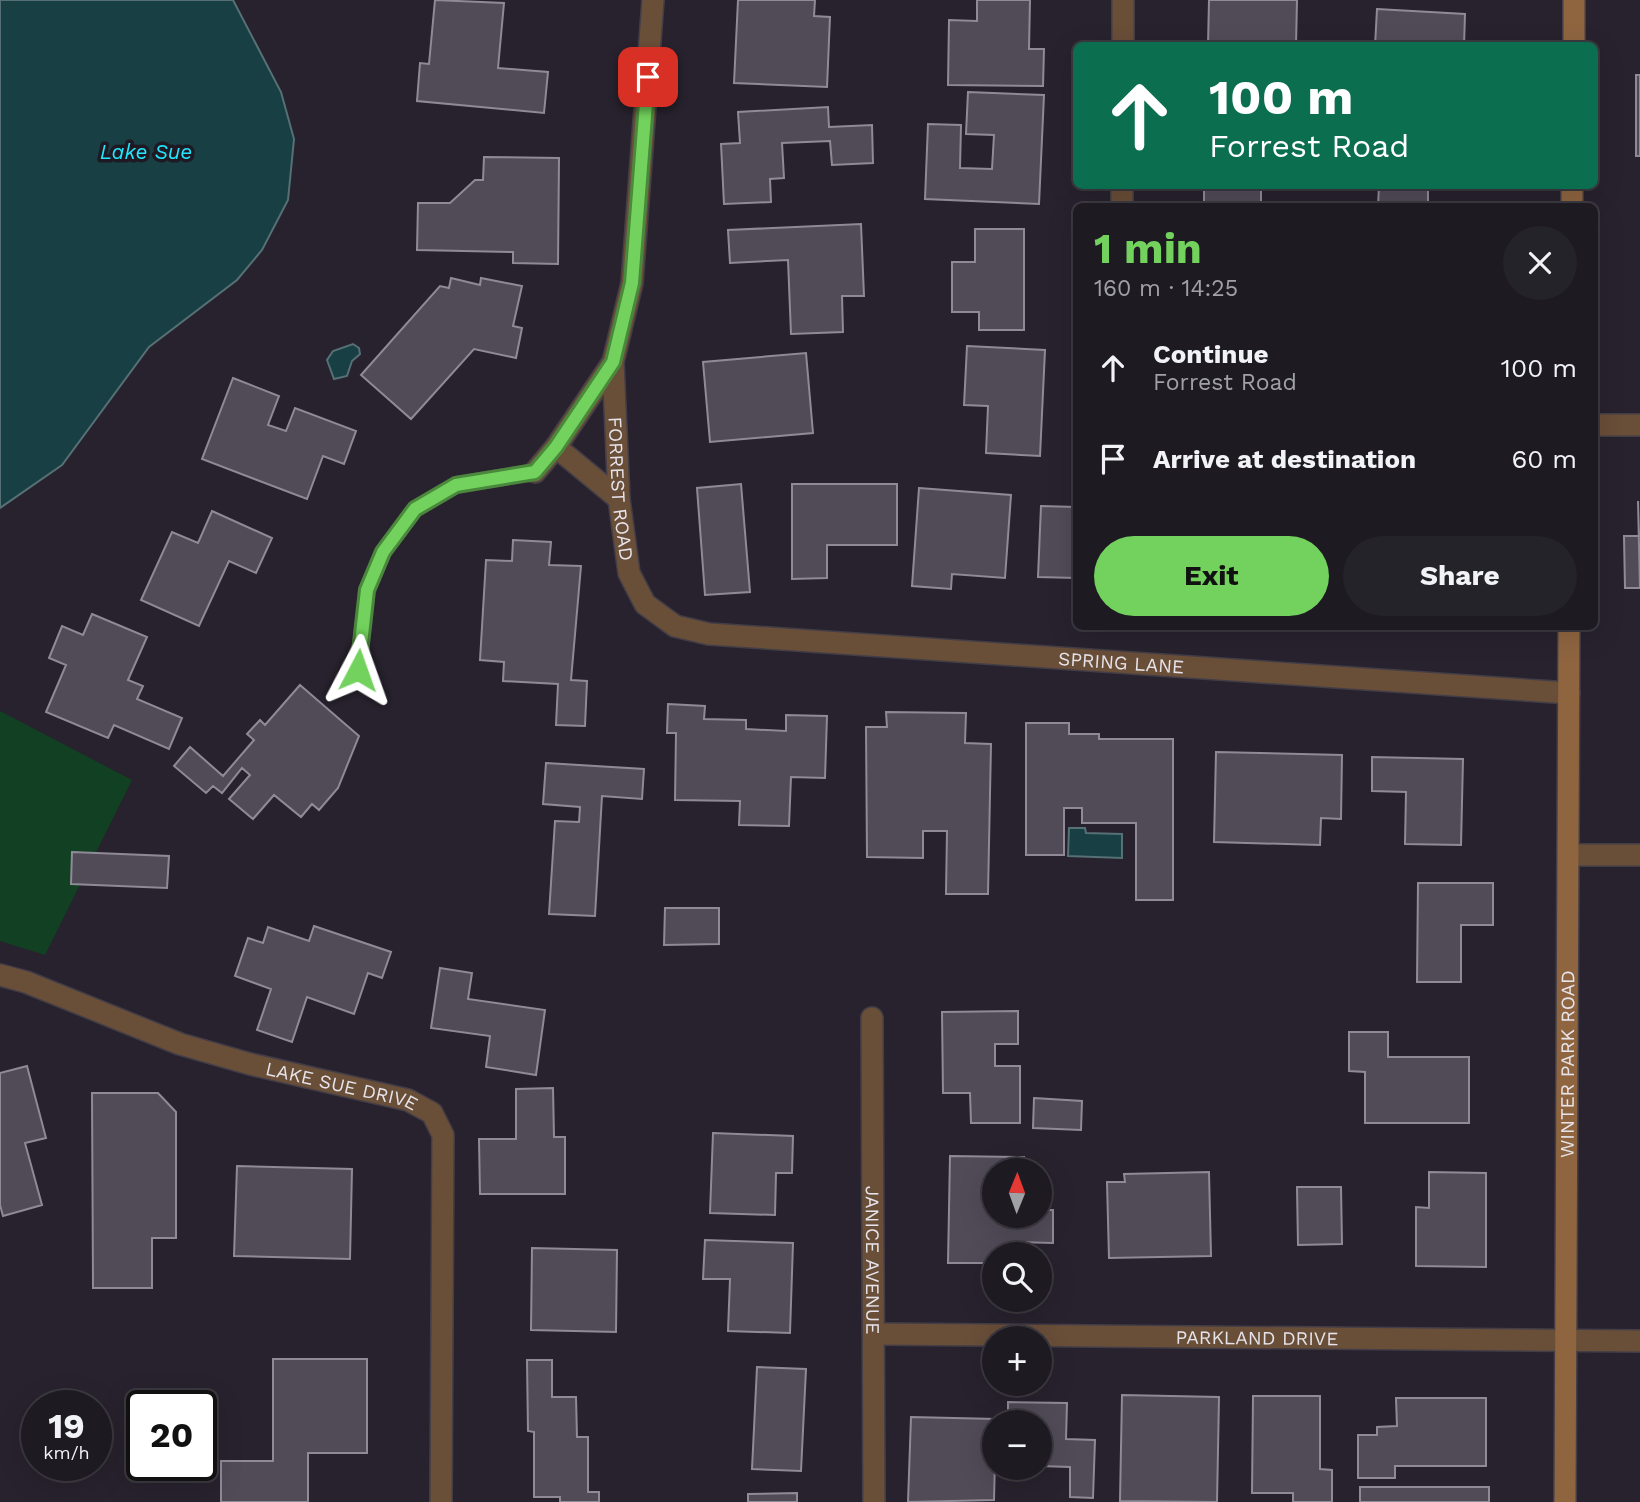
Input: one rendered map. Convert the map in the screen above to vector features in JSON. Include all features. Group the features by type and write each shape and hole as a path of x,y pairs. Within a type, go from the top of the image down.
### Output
{"street":[{"name":"FORREST ROAD","path":"653,0 632,283 613,362 619,499 629,573 645,604 675,626"},
{"path":"1123,0 1123,42"},
{"path":"1574,0 1574,42"},
{"path":"535,472 556,447 613,362"},
{"path":"1598,425 1640,425"},
{"path":"556,447 619,499"},
{"name":"SPRING LANE","path":"675,626 723,635 1569,693"},
{"name":"WINTER PARK ROAD","path":"1565,1502 1569,630"},
{"path":"1570,855 1640,855"},
{"name":"LAKE SUE DRIVE","path":"0,975 26,982 180,1044 250,1064 408,1100 432,1113 443,1135 441,1502"},
{"name":"JANICE AVENUE","path":"872,1018 874,1502"},
{"name":"PARKLAND DRIVE","path":"874,1334 1640,1341"}],"lane":[{"path":"358,670 367,590 383,552 415,509 456,485 535,472"}],"green space":[{"path":"0,711 132,780 45,955 0,941"}],"water":[{"name":"Lake Sue","path":"0,0 233,0 281,92 294,139 288,200 262,250 237,280 149,347 62,465 0,508"},
{"path":"353,344 359,348 360,354 352,361 347,376 334,379 327,360 333,351"},
{"path":"1069,828 1085,828 1086,833 1122,834 1122,858 1068,856"}],"building":[{"path":"435,0 504,3 498,68 548,72 544,113 417,101 420,63 429,64"},
{"path":"738,0 815,0 814,16 830,17 827,87 734,83"},
{"path":"977,0 1030,0 1029,49 1044,49 1043,86 948,85 949,20 977,21"},
{"path":"1209,0 1297,0 1296,42 1208,42"},
{"path":"1377,9 1465,14 1464,42 1375,42"},
{"path":"1636,75 1640,75 1640,156 1636,156"},
{"path":"968,92 1044,95 1039,204 925,199 928,124 961,125 960,168 992,169 994,135 966,134"},
{"path":"828,107 829,127 872,125 873,163 832,165 830,141 782,143 784,178 770,179 771,202 724,204 721,144 740,143 738,112"},
{"path":"484,157 559,158 558,264 513,263 513,252 417,250 418,203 450,203 475,180 483,180"},
{"path":"1204,189 1261,189 1261,203 1204,203"},
{"path":"1379,189 1428,189 1428,203 1378,203"},
{"path":"861,224 864,296 842,296 843,332 791,334 788,260 730,263 728,230"},
{"path":"975,229 1024,229 1024,330 979,330 979,312 952,312 952,262 975,262"},
{"path":"451,278 480,285 481,278 522,286 513,326 522,328 516,358 474,349 411,419 361,375 440,286 449,288"},
{"path":"967,346 1045,350 1040,456 986,453 988,406 964,405"},
{"path":"806,353 813,433 710,442 703,362"},
{"path":"233,378 279,396 268,425 286,431 295,408 356,431 344,464 323,456 307,499 202,459"},
{"path":"741,484 750,592 705,595 697,488"},
{"path":"792,484 897,484 897,545 827,545 827,578 792,579"},
{"path":"919,488 1011,495 1005,578 952,574 951,589 912,586"},
{"path":"1041,506 1073,507 1073,578 1038,577"},
{"path":"212,511 272,538 256,573 229,561 199,626 141,600 172,532 198,543"},
{"path":"1624,536 1639,536 1640,588 1625,588"},
{"path":"513,540 551,542 549,565 581,566 571,680 587,681 585,726 556,725 558,684 503,681 504,662 480,660 486,560 512,561"},
{"path":"92,614 147,637 128,680 143,686 137,699 182,718 169,749 114,725 108,738 46,712 66,665 49,658 62,626 83,635"},
{"path":"300,685 359,736 338,788 319,810 312,804 301,817 274,795 253,819 229,799 250,775 242,768 222,793 213,786 206,793 174,766 190,747 223,776 254,740 247,734 260,720 265,725"},
{"path":"668,704 705,706 704,719 746,720 746,729 786,731 786,715 827,716 825,778 791,777 789,826 739,825 740,801 675,800 676,733 667,733"},
{"path":"886,712 966,713 965,743 991,744 988,894 946,894 947,831 923,831 923,858 867,857 866,727 887,727"},
{"path":"1026,723 1069,723 1069,734 1099,734 1099,739 1173,739 1173,900 1136,900 1136,823 1082,823 1082,808 1064,808 1064,855 1026,855"},
{"path":"1216,752 1342,755 1341,819 1321,818 1320,845 1214,842"},
{"path":"1372,757 1463,759 1461,845 1405,844 1406,792 1372,791"},
{"path":"546,763 644,769 642,799 602,796 595,916 549,914 555,821 579,822 580,807 543,804"},
{"path":"72,852 169,856 167,888 71,884"},
{"path":"1418,883 1493,883 1493,925 1461,925 1461,982 1417,982"},
{"path":"665,908 719,908 719,944 664,945"},
{"path":"314,926 391,952 382,978 368,973 354,1014 307,997 292,1042 257,1030 271,989 235,976 248,938 263,943 268,927 309,941"},
{"path":"440,968 472,973 468,999 545,1010 536,1075 486,1067 490,1036 431,1028"},
{"path":"1018,1011 1018,1044 995,1044 995,1066 1020,1066 1020,1123 971,1123 970,1093 943,1093 942,1012"},
{"path":"1349,1032 1388,1032 1388,1057 1469,1057 1469,1123 1365,1123 1365,1072 1349,1071"},
{"path":"27,1066 46,1138 25,1143 42,1205 3,1216 0,1205 0,1073"},
{"path":"553,1088 554,1137 565,1137 565,1194 480,1194 479,1139 516,1139 516,1089"},
{"path":"92,1093 158,1093 176,1112 176,1238 152,1238 152,1288 93,1288"},
{"path":"1034,1098 1082,1101 1081,1130 1033,1128"},
{"path":"713,1133 793,1136 792,1173 776,1173 775,1215 710,1213"},
{"path":"950,1156 1024,1157 982,1158 982,1228 1052,1228 1053,1210 1053,1243 982,1242 982,1263 948,1263"},
{"path":"237,1166 352,1169 350,1259 234,1256"},
{"path":"1209,1172 1211,1256 1109,1258 1107,1182 1125,1182 1124,1174"},
{"path":"1429,1172 1486,1173 1486,1267 1416,1266 1416,1207 1429,1208"},
{"path":"1297,1187 1341,1187 1342,1244 1298,1245"},
{"path":"705,1240 793,1243 790,1333 728,1331 730,1279 703,1279"},
{"path":"532,1248 617,1250 616,1332 531,1330"},
{"path":"273,1359 367,1359 367,1453 308,1453 308,1502 221,1502 221,1461 273,1461"},
{"path":"527,1360 552,1360 552,1397 576,1397 577,1437 588,1437 588,1492 599,1492 599,1502 560,1502 560,1497 534,1497 534,1432 528,1431"},
{"path":"757,1367 806,1369 801,1471 752,1469"},
{"path":"1122,1395 1219,1397 1217,1502 1120,1501"},
{"path":"1253,1396 1320,1396 1320,1469 1332,1470 1332,1502 1293,1502 1293,1493 1252,1493"},
{"path":"1396,1398 1486,1398 1486,1466 1395,1466 1395,1478 1358,1478 1358,1435 1377,1435 1377,1427 1397,1426"},
{"path":"1008,1402 1067,1403 1066,1439 1095,1440 1093,1498 1070,1497 1070,1467 1052,1466 1052,1410 1008,1410"},
{"path":"911,1417 982,1419 982,1480 994,1480 994,1500 908,1502"},
{"path":"1360,1487 1489,1487 1489,1502 1360,1502"},
{"path":"797,1493 797,1502 748,1502 748,1494"}],"route":[{"path":"358,670 361,621 367,590 383,552 415,509 456,485 535,472 556,447 613,362 632,283 648,77"}]}
